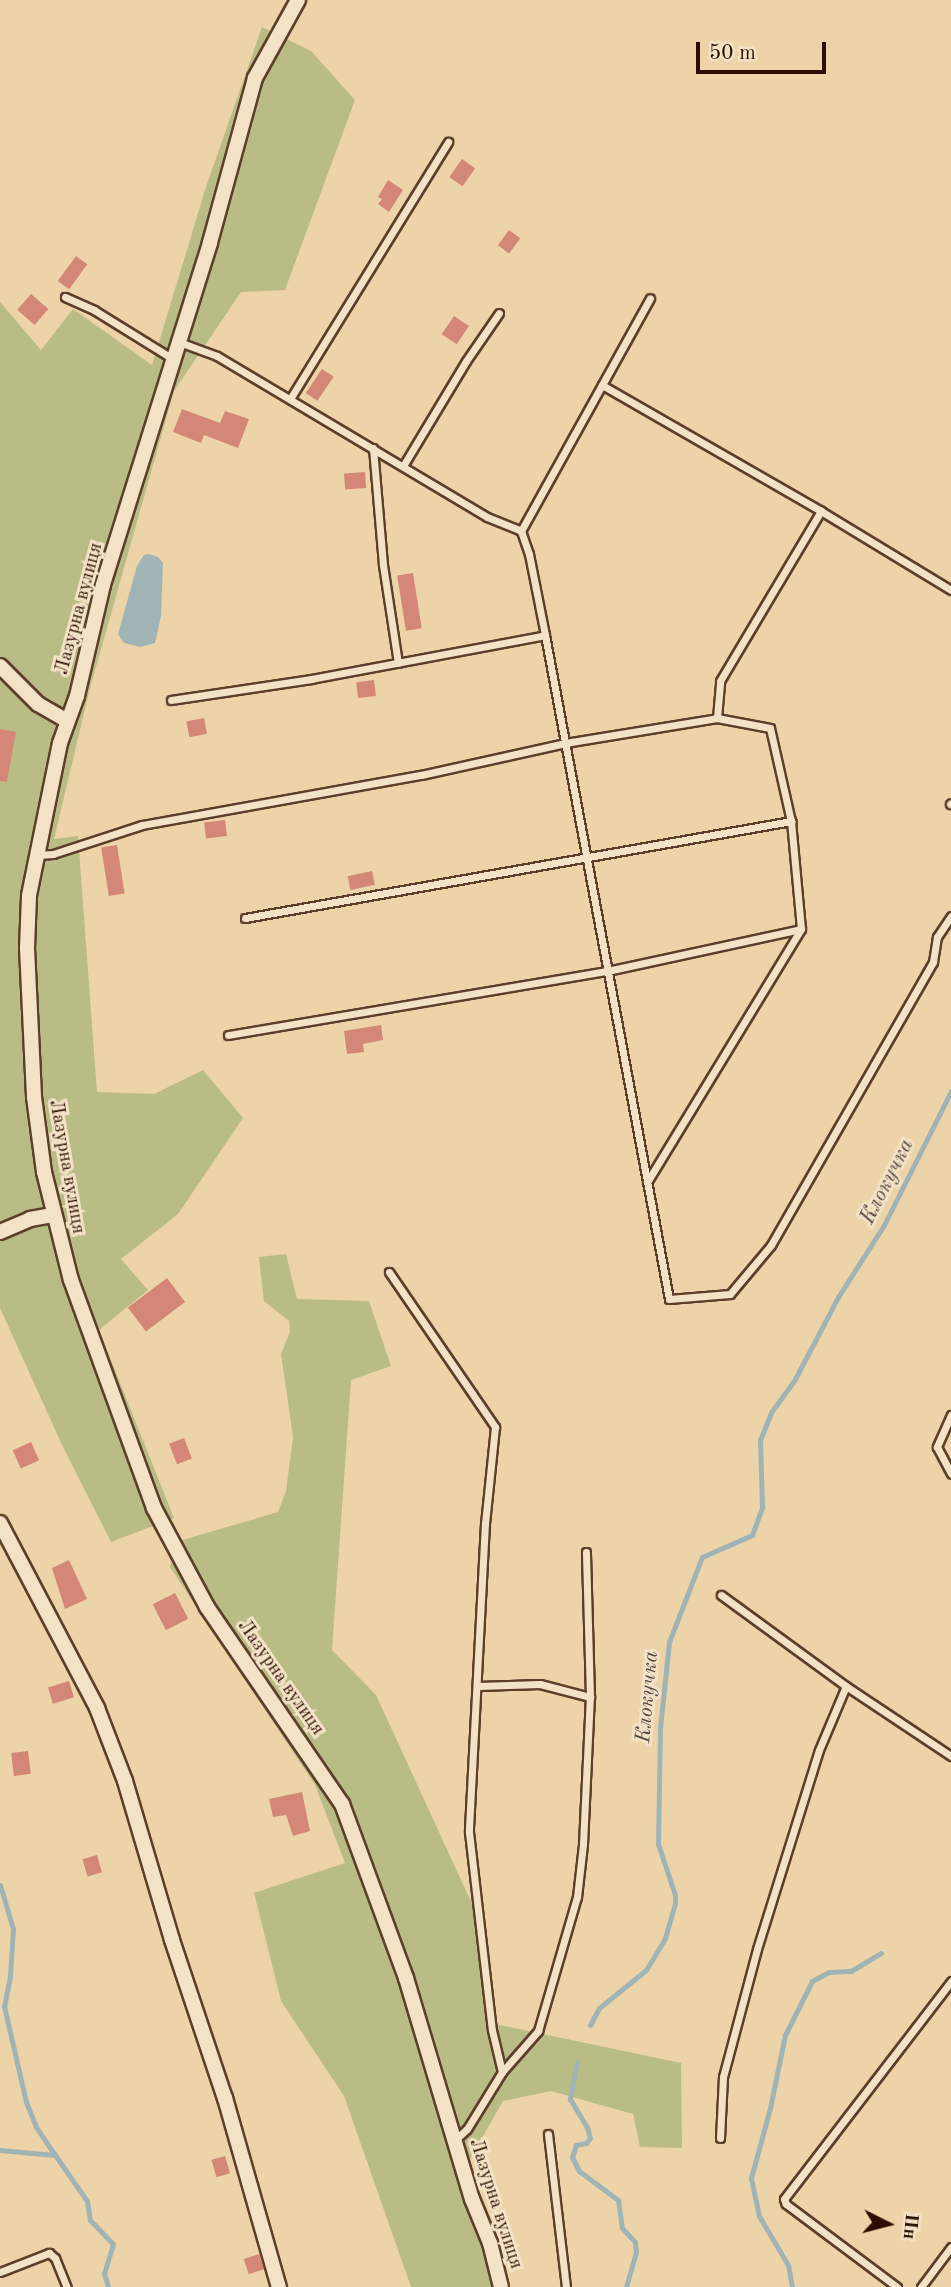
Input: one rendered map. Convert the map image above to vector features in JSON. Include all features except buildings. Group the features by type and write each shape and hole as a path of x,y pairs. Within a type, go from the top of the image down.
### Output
{"street":[{"name":"Лазурна вулиця","path":"298,0 265,55 255,78 207,256 103,585 77,696 67,721 35,855 28,925 32,1070 40,1148 53,1215 71,1280 162,1525 214,1616 342,1804 406,1978 472,2199 490,2243 501,2287"},
{"path":"0,666 38,704 67,721"},
{"path":"0,1233 30,1219 53,1215"},
{"path":"0,1523 97,1708 128,1789 172,1940 225,2098 279,2287"}],"lane":[{"path":"290,399 448,142"},
{"path":"65,297 89,307 173,359"},
{"path":"650,298 521,531 545,635 669,1299 730,1294 771,1245 933,962 937,937 951,916"},
{"path":"404,467 466,360 499,313"},
{"path":"179,342 217,356 487,517 521,531"},
{"path":"602,385 821,511 951,590"},
{"path":"373,448 383,565 398,663"},
{"path":"717,718 720,681 821,511"},
{"path":"171,700 398,663 545,635"},
{"path":"35,855 53,854 142,825 421,775 565,743 717,718 770,728 791,821 801,929 647,1183"},
{"path":"245,918 791,821"},
{"path":"228,1035 607,971 801,929"},
{"path":"389,1272 495,1427 485,1523 469,1832 494,2040 502,2072"},
{"path":"951,1415 937,1447 951,1474"},
{"path":"454,2140 467,2129 502,2072 538,2031 577,1897 583,1854 590,1697 586,1552"},
{"path":"720,1595 846,1686 951,1756"},
{"path":"478,1686 540,1684 590,1697"},
{"path":"720,2138 723,2077 757,1949 818,1750 846,1686"},
{"path":"897,2287 786,2204 784,2199 951,1982"},
{"path":"548,2134 566,2287"},
{"path":"921,2287 951,2247"},
{"path":"0,2272 49,2253 55,2258 67,2287"}],"green space":[{"path":"262,27 311,51 355,100 285,290 241,292 174,391 90,688 54,839 78,836 97,1092 154,1094 203,1070 243,1118 178,1214 121,1259 148,1290 99,1330 174,1518 111,1542 62,1445 0,1308 0,302 41,350 73,309 152,365 206,187"},
{"path":"286,1254 297,1299 369,1301 391,1366 351,1380 332,1650 376,1695 485,1932 495,2024 681,2063 682,2148 640,2147 633,2114 551,2091 503,2101 470,2159 503,2287 411,2287 344,2096 281,2001 254,1893 345,1863 315,1785 170,1567 176,1542 278,1512 286,1491 293,1437 281,1354 290,1332 289,1321 264,1301 259,1257"}],"shaded area":[{"path":"144,555 158,557 163,563 161,616 155,643 140,647 124,643 118,634 137,566"}],"waterway":[{"name":"Клокучка","path":"590,2025 599,2008 646,1970 665,1938 675,1903 675,1895 658,1844 660,1728 669,1642 702,1557 752,1535 762,1507 760,1440 772,1411 795,1379 838,1297 884,1225 951,1091"},
{"path":"0,1885 13,1929 10,1976 4,2006 26,2102 36,2127 55,2155"},
{"path":"792,2287 788,2265 759,2216 751,2178 770,2108 785,2035 812,1981 829,1972 851,1971 881,1953"},
{"name":"Клокучка","path":"577,2062 570,2099 587,2127 590,2138 586,2143 576,2145 572,2157 579,2171 618,2200 622,2228 635,2242 636,2252 626,2287"},
{"path":"0,2150 55,2155 87,2201 90,2220 113,2244 104,2273 108,2287"}]}
